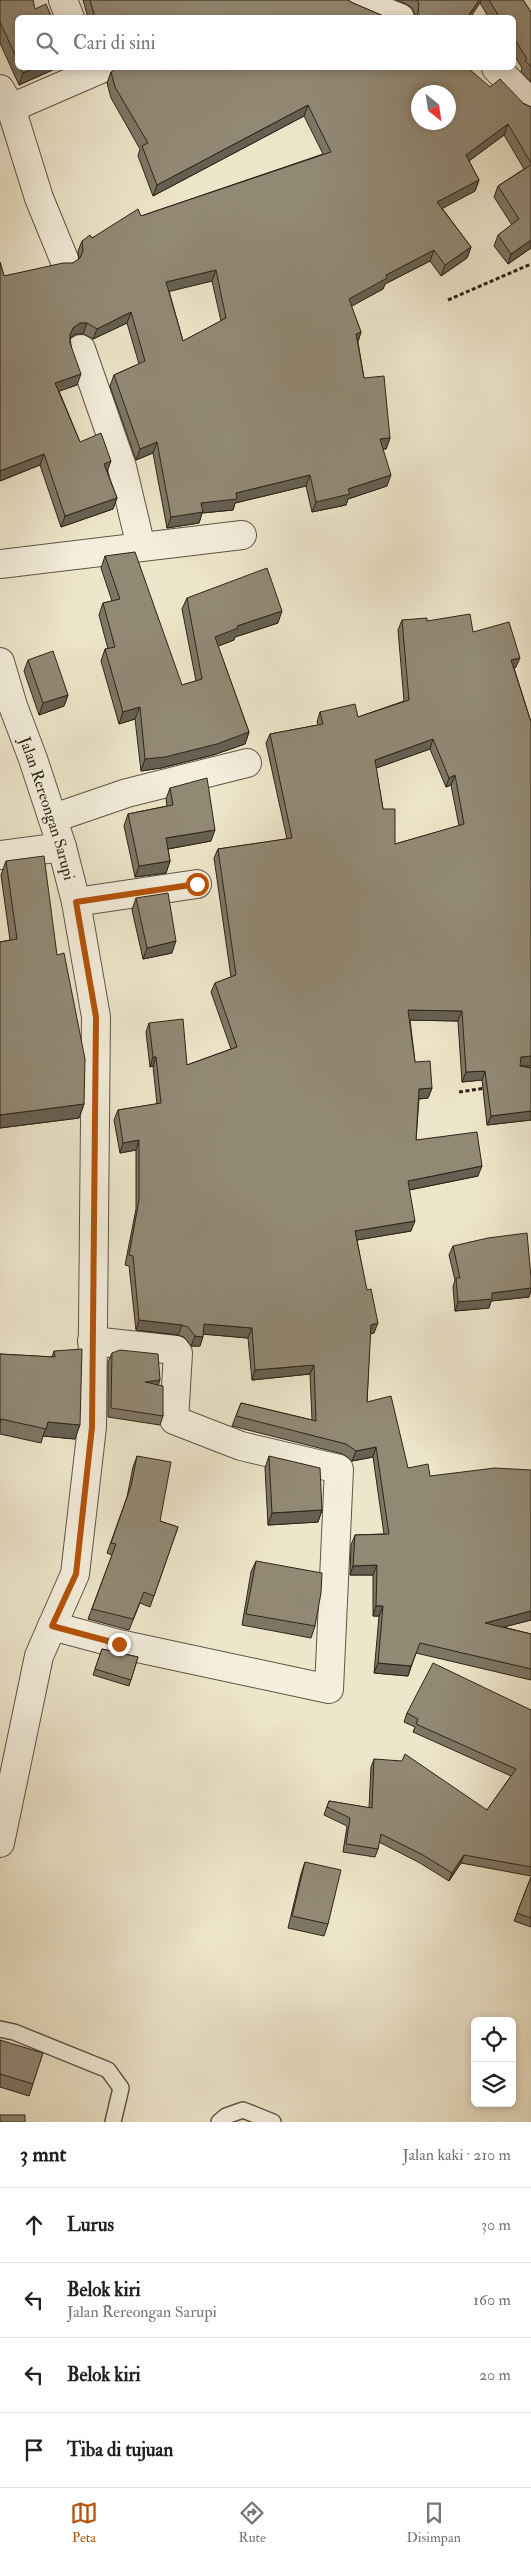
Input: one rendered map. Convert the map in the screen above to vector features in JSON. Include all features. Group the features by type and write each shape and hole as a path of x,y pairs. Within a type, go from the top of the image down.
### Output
{"street":[{"path":"64,0 69,15"},
{"path":"354,0 393,15"},
{"path":"64,260 39,198 5,99 90,70"},
{"path":"498,70 531,103"},
{"path":"81,349 122,467 141,547"},
{"path":"0,564 242,535"},
{"name":"Jalan Rereongan Sarupi","path":"0,662 6,708 54,818 62,846 76,902 96,1017 92,1427 76,1574 39,1656 0,1843"},
{"path":"54,818 127,793 247,763"},
{"path":"0,855 62,846"},
{"path":"76,902 197,884"},
{"path":"52,1626 119,1644 328,1689 339,1469 241,1446 174,1420 178,1353 176,1350 92,1341"}],"lane":[{"path":"0,2029 14,2032 108,2070 121,2088 113,2122"},
{"path":"219,2122 226,2116 243,2110 273,2122"}],"path":[{"path":"448,300 531,264"},
{"path":"460,1092 495,1086"}],"building":[{"path":"0,0 33,0 35,9 46,4 51,15 15,15 15,54 0,22"},
{"path":"90,0 348,0 381,15 94,15"},
{"path":"417,0 479,0 469,15 417,15 419,4"},
{"path":"489,0 523,0 531,12 531,67 525,60 527,59 516,41 516,15 498,15"},
{"path":"114,70 470,70 490,87 500,79 524,104 531,107 531,163 508,124 466,155 479,180 437,202 471,247 445,265 434,250 386,275 387,278 349,299 361,332 356,334 364,378 384,376 390,438 380,439 391,475 348,489 350,494 316,502 310,475 236,493 237,499 201,503 203,512 171,517 157,442 140,449 114,375 145,361 131,312 97,329 87,323 80,323 73,328 70,335 70,343 81,374 55,383 80,442 101,433 111,461 104,464 117,498 65,516 44,454 0,471 0,262 4,276 63,263 73,263 80,258 83,251 82,241 90,235 92,238 138,209 141,216 331,152 308,105 157,185 142,146 148,143 115,87 111,72","holes":["216,270 226,318 183,341 166,282"]},
{"path":"531,165 531,240 511,254 498,235 519,219 498,186"},
{"path":"135,552 182,685 202,679 187,598 267,568 282,611 237,626 238,628 215,637 249,732 217,744 165,757 145,759 140,707 123,712 105,649 115,647 103,603 120,599 105,556"},
{"path":"470,614 473,632 509,622 520,658 511,660 531,722 531,1056 521,1057 520,1066 531,1068 531,1111 491,1116 485,1071 466,1072 462,1011 408,1010 415,1062 430,1061 432,1088 419,1089 416,1140 477,1132 482,1166 408,1181 415,1221 355,1231 367,1290 371,1289 378,1323 371,1325 367,1402 391,1396 408,1468 428,1464 430,1476 495,1468 531,1470 531,1611 485,1623 531,1634 531,1669 420,1643 411,1666 378,1663 383,1606 376,1606 377,1565 353,1566 355,1535 389,1534 376,1447 356,1451 346,1444 236,1416 241,1403 316,1421 314,1365 255,1370 252,1328 204,1324 203,1337 195,1336 188,1327 182,1325 139,1320 133,1256 129,1255 139,1200 139,1140 123,1143 118,1110 161,1103 156,1057 153,1057 149,1023 183,1019 187,1065 237,1047 215,983 236,975 218,849 292,838 270,734 323,724 320,712 355,704 358,717 409,700 402,620 427,618 427,621","holes":["433,739 449,778 455,775 464,824 395,844 395,809 383,809 375,760"]},
{"path":"53,651 68,695 43,703 28,660"},
{"path":"207,778 215,830 166,838 170,861 139,866 128,814 173,805 170,788"},
{"path":"44,856 57,955 64,953 85,1059 84,1104 0,1115 0,942 17,939 6,861"},
{"path":"168,893 176,941 147,948 136,898"},
{"path":"527,1233 531,1288 492,1293 492,1299 458,1302 456,1278 460,1278 453,1246 488,1238"},
{"path":"82,1349 80,1425 48,1422 46,1429 1,1419 0,1423 0,1354 55,1357 54,1351"},
{"path":"120,1350 158,1354 160,1380 145,1382 163,1386 163,1416 111,1408 112,1353"},
{"path":"137,1456 171,1462 160,1521 178,1527 154,1596 144,1592 133,1619 92,1609 116,1544 111,1543 131,1486"},
{"path":"269,1456 320,1468 322,1510 272,1513"},
{"path":"256,1561 322,1573 321,1593 315,1626 246,1614"},
{"path":"102,1649 138,1657 131,1680 95,1669"},
{"path":"433,1663 531,1710 531,1867 464,1855 452,1873 423,1855 381,1834 378,1849 346,1844 350,1818 327,1807 329,1801 372,1808 374,1759 402,1761 405,1754 487,1810 516,1769 416,1724 418,1719 407,1713"},
{"path":"305,1862 341,1870 328,1924 292,1916"},
{"path":"531,1877 531,1918 517,1913"},
{"path":"0,2040 43,2053 33,2084 0,2074"},
{"path":"0,2115 25,2115 25,2122 0,2122"}],"route":[{"path":"119,1644 52,1626 76,1574 92,1427 96,1017 76,902 197,884"}]}
